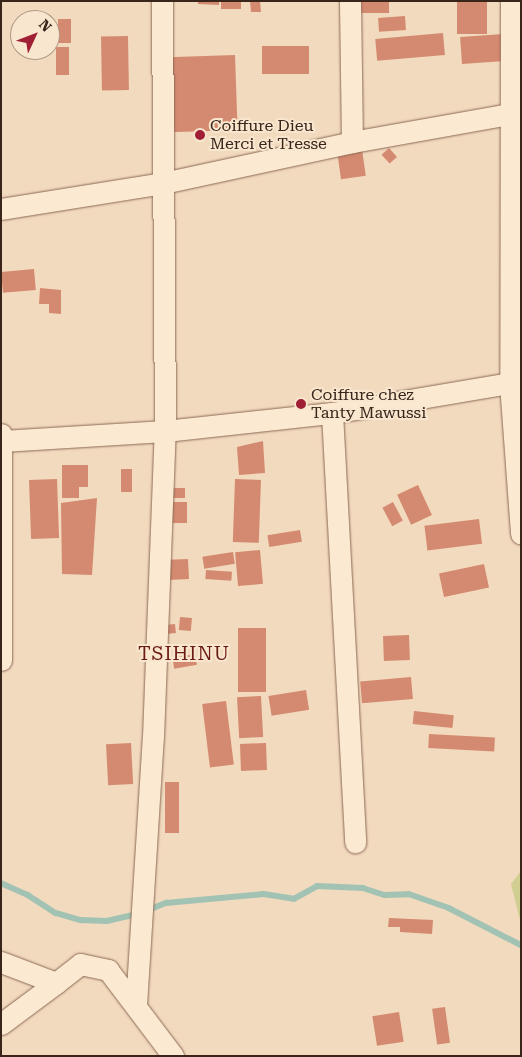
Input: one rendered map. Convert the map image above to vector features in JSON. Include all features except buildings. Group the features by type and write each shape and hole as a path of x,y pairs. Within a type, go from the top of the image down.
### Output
{"street":[{"path":"136,1005 153,736 165,431 162,1"},
{"path":"350,1 352,142"},
{"path":"511,1 516,112 516,382 521,534"},
{"path":"1,209 163,183 352,142 516,112"},
{"path":"2,441 165,431 332,413 516,382"},
{"path":"332,413 355,842"},
{"path":"1,434 1,660"},
{"path":"1,962 56,983"},
{"path":"1,1024 80,964 95,965 108,970 136,1005 167,1053"}],"shaded area":[{"path":"521,871 521,924 511,884"}],"waterway":[{"path":"1,883 28,895 56,913 81,920 107,921 137,914"},
{"path":"146,911 166,903 264,894 294,899 317,886 363,888 385,895 409,894 449,908 521,945"}],"place":[{"name":"Coiffure Dieu Merci et Tresse","path":"200,135"},
{"name":"Coiffure chez Tanty Mawussi","path":"301,404"}],"district":[{"name":"TSIHINU","path":"184,654"}]}
